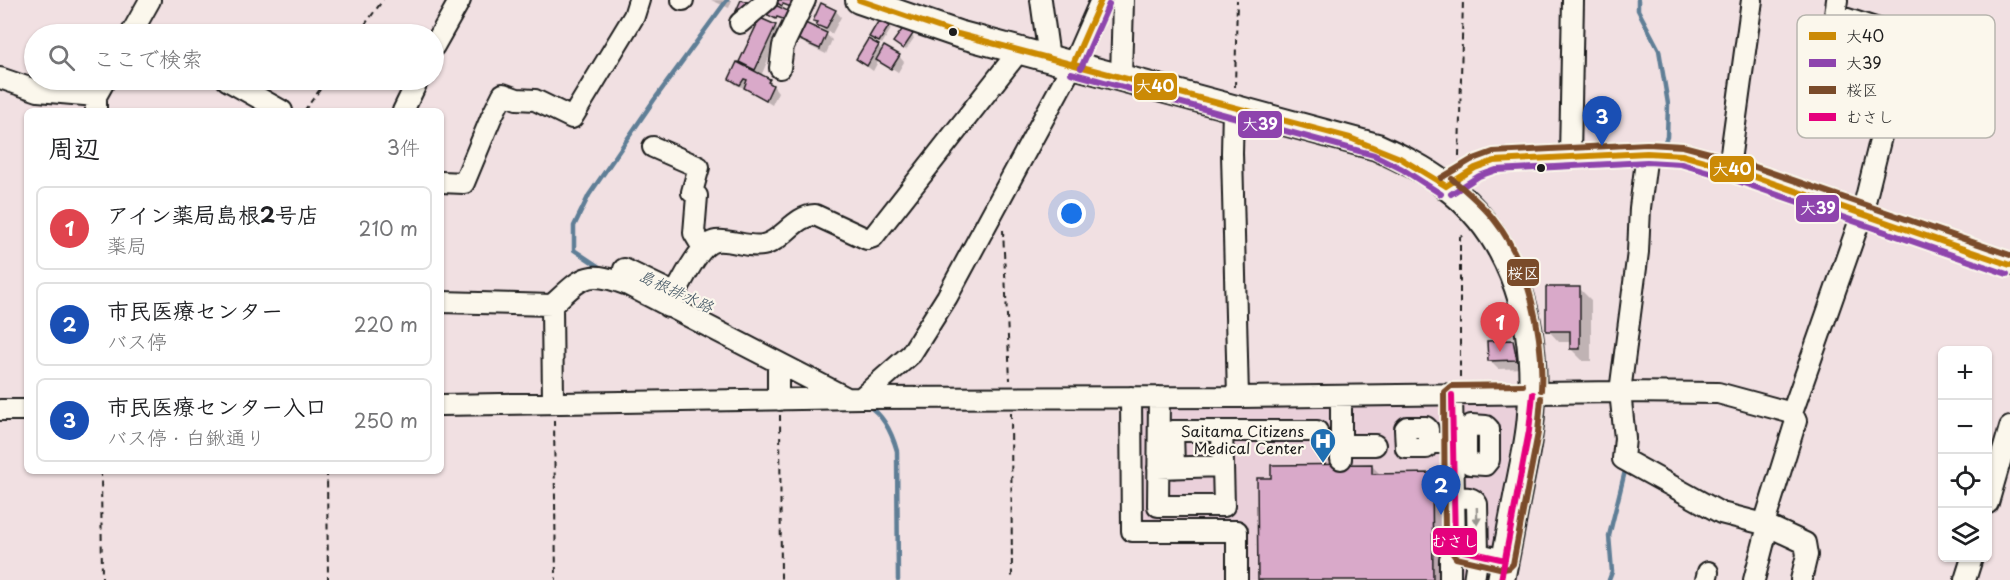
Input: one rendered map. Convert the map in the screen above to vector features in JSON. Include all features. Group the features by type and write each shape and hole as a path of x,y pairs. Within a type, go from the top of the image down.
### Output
{"main road":[{"path":"859,0 958,34 1377,147 1414,165 1464,201 1487,226 1510,265 1521,293 1531,344 1533,394 1529,431 1503,570"}],"street":[{"path":"136,24 150,0"},
{"path":"444,28 460,0"},
{"path":"444,182 464,183 503,94 517,99 535,100 572,118 634,16 639,0"},
{"path":"740,23 767,0"},
{"path":"780,68 783,46 805,0"},
{"path":"1041,0 1061,61"},
{"path":"854,398 911,354 947,297 1061,61 1101,0"},
{"path":"1121,78 1123,0"},
{"path":"1570,156 1573,0"},
{"path":"1729,168 1752,0"},
{"path":"1834,15 1837,0"},
{"path":"672,301 702,248 715,241 763,245 781,235 806,215 815,215 867,238 873,237 1019,51"},
{"path":"0,78 24,86"},
{"path":"35,90 99,95"},
{"path":"245,90 277,108"},
{"path":"405,108 413,90"},
{"path":"1233,108 1238,397"},
{"path":"1754,580 1766,525 1796,421 1792,413 1862,214 1881,138"},
{"path":"653,147 699,167 692,192 697,196 694,233 702,248"},
{"path":"1656,154 1640,208 1638,252 1620,392 1625,438 1623,459 1721,513 1766,525 1805,543 1807,555 1801,580"},
{"path":"1446,186 1475,168 1494,161 1570,156 1682,155 1729,168 2010,265"},
{"path":"624,269 672,301 778,363 854,398"},
{"path":"444,302 552,305 580,279 602,276 672,301"},
{"path":"552,305 553,402"},
{"path":"778,363 780,400"},
{"path":"444,405 854,398 1238,397 1620,392 1718,393 1792,413"},
{"path":"1456,395 1459,443 1454,498 1454,541 1460,550 1478,554 1503,570"},
{"path":"1341,396 1341,452 1375,445"},
{"path":"1131,397 1132,531 1237,531 1238,580"},
{"path":"1159,397 1166,468"},
{"path":"0,411 24,410"},
{"path":"1992,489 2010,427"},
{"path":"1222,431 1224,506 1158,506 1173,431 1222,431 1317,431"},
{"path":"1428,443 1459,443"},
{"path":"1166,468 1223,466"},
{"path":"1454,498 1469,498 1477,504 1478,554 1474,580"},
{"path":"1450,580 1450,559 1456,546"},
{"path":"1965,580 1971,562"}],"path":[{"path":"365,24 383,0"},
{"path":"1233,108 1237,0"},
{"path":"1459,156 1463,0"},
{"path":"306,108 320,90"},
{"path":"1004,230 1011,397 1012,580"},
{"path":"1456,395 1460,237 1468,232"},
{"path":"780,400 781,580"},
{"path":"553,402 556,580"},
{"path":"101,474 102,580"},
{"path":"327,474 328,580"}],"shaded area":[{"name":"Saitama Citizens Medical Center","path":"1519,401 1487,580 1246,580 1244,525 1138,525 1139,403"}],"building":[{"path":"741,0 751,3 745,15 736,11"},
{"path":"772,0 795,0 791,7 783,4 782,6"},
{"path":"771,3 790,12 786,20 777,17 776,19 766,14"},
{"path":"821,3 836,10 826,29 816,25 818,22 813,21"},
{"path":"760,18 776,25 755,70 739,62"},
{"path":"879,20 889,26 879,42 869,37"},
{"path":"805,23 827,33 820,49 798,39"},
{"path":"904,27 913,34 903,49 893,42"},
{"path":"868,39 879,45 867,66 856,59"},
{"path":"884,46 900,55 891,69 876,60"},
{"path":"737,62 770,79 768,82 773,85 766,100 744,88 747,80 744,79 740,85 729,79"},
{"path":"1546,287 1580,287 1580,349 1570,349 1570,331 1546,331"},
{"path":"1513,340 1517,360 1488,361 1487,341"},
{"path":"1372,464 1372,474 1432,473 1433,580 1258,580 1257,478 1271,478 1271,465"}],"waterway":[{"name":"島根排水路","path":"604,270 574,250 574,226 589,195 654,100 727,0"},
{"path":"1638,0 1638,10 1659,50 1668,104 1667,137 1661,149"},
{"name":"島根排水路","path":"867,405 886,425 897,451 898,580"},
{"path":"1609,580 1612,572 1609,536 1626,467"}],"transit line":[{"name":"大40","path":"859,0 958,34 1350,138 1400,158 1446,186"},
{"name":"大40","path":"1073,64 1101,0"},
{"name":"大39","path":"1081,68 1109,4"},
{"name":"大39","path":"1071,73 1374,155 1402,169 1441,194"},
{"name":"桜区","path":"1441,178 1471,160 1493,152 1647,144 1683,146 1732,159 2010,255"},
{"name":"大40","path":"1446,186 1475,168 1494,161 1647,153 1682,155 1729,168 2010,265"},
{"name":"大39","path":"1451,194 1479,176 1496,170 1647,162 1681,164 1726,177 2007,274"},
{"name":"桜区","path":"1452,179 1490,215 1507,238 1517,258 1532,301 1537,324 1541,390"},
{"name":"桜区","path":"1523,385 1451,386 1444,392 1445,542 1456,558 1504,569 1513,564 1538,433 1541,398"},
{"name":"むさし","path":"1501,580 1529,431 1533,394"},
{"name":"むさし","path":"1452,395 1455,544 1460,550 1505,560"}],"place":[{"name":"市民医療センター入口","path":"1602,146"},
{"name":"アイン薬局島根2号店","path":"1500,352"},
{"name":"Saitama Citizens Medical Center","path":"1323,464"},
{"name":"市民医療センター","path":"1441,515"}]}
